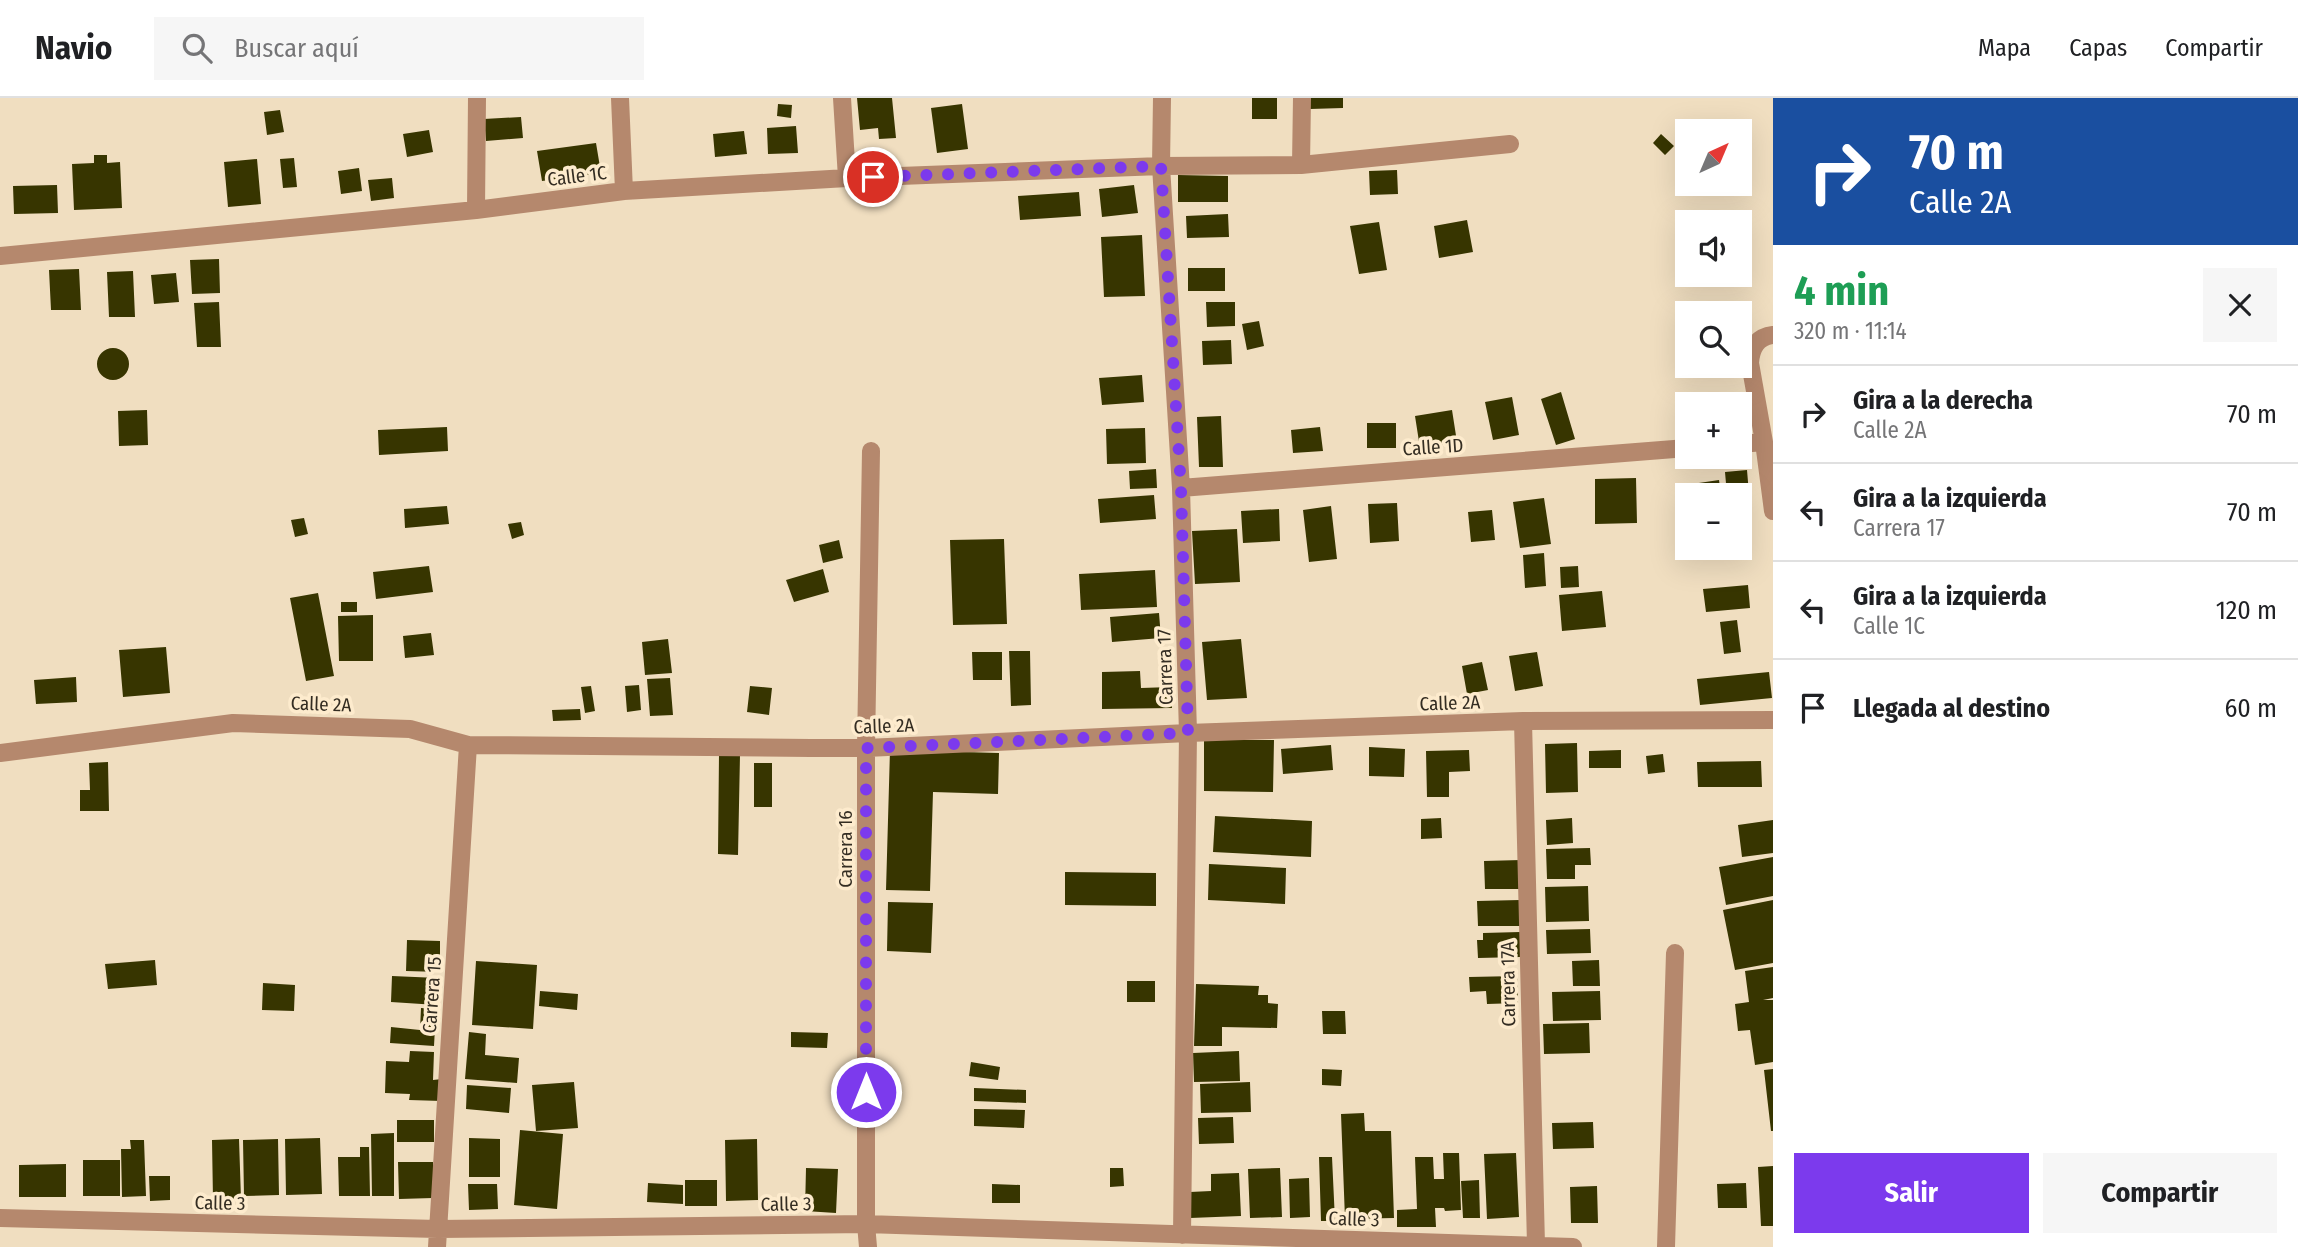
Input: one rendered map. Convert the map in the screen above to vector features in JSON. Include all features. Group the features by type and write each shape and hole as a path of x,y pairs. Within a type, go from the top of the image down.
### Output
{"street":[{"path":"476,210 477,98"},
{"path":"620,98 624,191"},
{"path":"842,98 847,178"},
{"name":"Carrera 17","path":"1162,98 1161,166 1181,488 1188,733 1182,1235"},
{"path":"1301,165 1303,98"},
{"name":"Calle 1C","path":"0,256 476,210 624,191 847,178 1161,166 1301,165 1510,144"},
{"path":"1773,335 1758,341 1751,355 1773,511"},
{"path":"1752,443 1765,442"},
{"name":"Calle 1D","path":"1181,488 1675,449"},
{"name":"Carrera 16","path":"868,1247 866,748 871,451"},
{"name":"Calle 2A","path":"0,753 233,723 410,729 468,745 866,748 1523,721 1773,720"},
{"name":"Carrera 17A","path":"1523,721 1536,1245"},
{"name":"Carrera 15","path":"437,1238 468,745"},
{"path":"1666,1247 1675,953"},
{"name":"Calle 3","path":"0,1218 437,1238 866,1224 1573,1247"}],"building":[{"path":"857,98 892,98 896,138 879,139 878,128 860,130"},
{"path":"1252,98 1277,98 1277,119 1252,119"},
{"path":"1310,98 1343,98 1343,108 1310,109"},
{"path":"778,104 792,105 791,118 777,116"},
{"path":"962,104 968,149 937,153 931,108"},
{"path":"280,110 284,132 267,135 264,112"},
{"path":"521,117 523,138 486,141 484,119"},
{"path":"796,126 798,153 768,154 767,128"},
{"path":"429,130 433,152 407,157 403,134"},
{"path":"744,131 747,154 715,157 713,134"},
{"path":"1661,134 1674,146 1665,155 1653,143"},
{"path":"596,143 601,173 542,181 537,151"},
{"path":"94,155 107,155 107,163 120,162 122,208 74,210 72,164 94,163"},
{"path":"294,158 297,187 283,188 280,159"},
{"path":"257,159 261,204 228,207 224,162"},
{"path":"359,168 362,191 341,194 338,171"},
{"path":"1397,170 1398,194 1370,195 1369,171"},
{"path":"1178,175 1228,176 1228,202 1178,202"},
{"path":"392,178 394,198 371,201 368,180"},
{"path":"57,185 58,213 14,214 13,186"},
{"path":"1134,185 1138,213 1102,217 1099,189"},
{"path":"1079,192 1081,216 1020,220 1018,196"},
{"path":"1228,214 1229,237 1187,238 1186,216"},
{"path":"1467,220 1473,252 1439,258 1434,226"},
{"path":"1379,222 1387,270 1359,274 1350,226"},
{"path":"1142,235 1145,296 1104,297 1101,237"},
{"path":"219,259 220,293 192,294 190,260"},
{"path":"1188,268 1225,268 1225,291 1188,291"},
{"path":"79,269 81,310 51,310 49,270"},
{"path":"133,271 135,317 109,317 107,272"},
{"path":"176,273 179,302 154,304 151,275"},
{"path":"219,302 221,347 197,347 194,303"},
{"path":"1206,302 1235,302 1235,326 1207,327"},
{"path":"1259,321 1264,346 1247,350 1242,324"},
{"path":"1231,340 1232,364 1203,365 1202,341"},
{"path":"113,348 124,353 129,364 124,375 113,380 102,375 97,364 102,353"},
{"path":"1142,375 1144,402 1102,405 1099,378"},
{"path":"1561,392 1575,439 1556,445 1541,399"},
{"path":"1512,397 1519,435 1493,440 1485,402"},
{"path":"147,410 148,445 119,446 118,411"},
{"path":"1452,410 1457,442 1420,448 1415,416"},
{"path":"1221,416 1223,467 1199,467 1197,417"},
{"path":"1367,423 1396,423 1396,448 1367,448"},
{"path":"447,427 448,451 379,455 378,430"},
{"path":"1320,427 1323,451 1293,453 1291,430"},
{"path":"1145,428 1146,463 1107,464 1106,429"},
{"path":"1156,469 1157,488 1130,489 1129,471"},
{"path":"1747,470 1748,483 1726,483 1725,472"},
{"path":"1636,478 1637,523 1595,524 1595,479"},
{"path":"1719,480 1719,483 1699,483"},
{"path":"1154,495 1156,519 1100,523 1098,499"},
{"path":"1544,498 1551,544 1520,548 1513,502"},
{"path":"1397,503 1399,541 1370,543 1368,504"},
{"path":"447,506 449,524 405,528 404,509"},
{"path":"1331,506 1337,559 1309,562 1303,510"},
{"path":"1279,509 1280,541 1243,543 1241,511"},
{"path":"1492,510 1495,540 1471,542 1468,512"},
{"path":"304,518 308,534 295,537 291,520"},
{"path":"521,522 524,535 512,539 508,524"},
{"path":"1237,529 1240,582 1195,584 1192,531"},
{"path":"1004,539 1007,624 953,625 950,540"},
{"path":"839,540 843,558 823,563 819,545"},
{"path":"1544,553 1546,586 1525,588 1523,555"},
{"path":"429,566 433,592 376,599 373,572"},
{"path":"1578,566 1579,587 1561,588 1560,567"},
{"path":"823,569 829,592 794,602 786,580"},
{"path":"1155,570 1157,607 1081,610 1079,574"},
{"path":"1748,585 1750,608 1706,612 1703,589"},
{"path":"1602,591 1606,627 1562,631 1559,595"},
{"path":"318,593 334,676 306,681 290,598"},
{"path":"341,602 357,602 357,612 341,612"},
{"path":"1159,613 1161,638 1112,642 1110,617"},
{"path":"373,615 373,661 339,661 338,616"},
{"path":"1737,620 1741,652 1724,654 1720,622"},
{"path":"431,633 434,655 405,658 403,636"},
{"path":"668,639 672,673 645,675 642,642"},
{"path":"1241,639 1247,698 1207,700 1202,642"},
{"path":"166,647 170,693 123,697 119,650"},
{"path":"1009,651 1030,651 1031,705 1011,706"},
{"path":"972,652 1002,652 1002,680 973,680"},
{"path":"1537,652 1543,686 1515,691 1509,656"},
{"path":"1482,662 1488,690 1467,694 1462,666"},
{"path":"1140,671 1141,688 1171,687 1172,708 1102,709 1102,672"},
{"path":"1769,672 1772,698 1700,705 1697,679"},
{"path":"76,677 77,702 36,704 34,680"},
{"path":"670,678 673,715 650,716 647,679"},
{"path":"639,685 641,710 627,712 625,686"},
{"path":"591,686 595,711 585,713 581,687"},
{"path":"750,686 772,688 769,715 747,712"},
{"path":"580,709 581,720 553,721 552,710"},
{"path":"1204,740 1274,740 1273,792 1204,791"},
{"path":"1577,743 1578,792 1546,793 1545,744"},
{"path":"1331,745 1333,770 1283,774 1281,749"},
{"path":"1369,747 1405,749 1404,777 1369,776"},
{"path":"890,750 999,753 998,794 933,792 930,891 886,890"},
{"path":"1469,750 1470,771 1449,772 1449,797 1427,797 1426,751"},
{"path":"1621,750 1621,768 1589,768 1589,751"},
{"path":"719,754 740,755 738,855 718,854"},
{"path":"1663,754 1665,772 1648,774 1646,756"},
{"path":"1761,761 1762,787 1698,787 1697,762"},
{"path":"108,762 109,811 80,811 80,790 90,790 89,763"},
{"path":"754,763 772,763 772,807 754,807"},
{"path":"1215,816 1312,821 1311,857 1213,852"},
{"path":"1441,818 1442,838 1421,839 1421,819"},
{"path":"1572,818 1573,843 1547,845 1546,820"},
{"path":"1773,820 1773,853 1742,857 1738,825"},
{"path":"1590,848 1591,865 1575,865 1575,879 1547,879 1546,849"},
{"path":"1773,857 1773,896 1726,905 1719,867"},
{"path":"1521,860 1522,889 1485,889 1484,861"},
{"path":"1209,864 1286,868 1285,904 1208,900"},
{"path":"1065,872 1156,873 1156,906 1065,905"},
{"path":"1588,886 1589,921 1546,922 1545,887"},
{"path":"1520,900 1521,926 1478,926 1477,901"},
{"path":"1773,900 1773,963 1735,970 1723,910"},
{"path":"888,902 933,903 931,953 887,951"},
{"path":"1590,929 1591,953 1547,954 1546,930"},
{"path":"1520,932 1520,957 1478,958 1477,940 1483,940 1483,933"},
{"path":"407,940 440,941 440,972 406,971"},
{"path":"155,960 157,985 108,989 105,964"},
{"path":"1599,960 1600,986 1573,986 1572,961"},
{"path":"476,961 537,965 533,1029 472,1025"},
{"path":"1773,967 1773,998 1763,1000 1773,1000 1773,1062 1755,1065 1750,1030 1738,1031 1735,1004 1749,1002 1745,971"},
{"path":"392,976 438,978 437,1005 391,1002"},
{"path":"1517,976 1518,1003 1487,1004 1486,991 1470,992 1469,977"},
{"path":"1127,981 1155,981 1155,1002 1127,1002"},
{"path":"263,983 295,985 294,1011 262,1010"},
{"path":"1196,984 1259,986 1258,995 1268,995 1268,1003 1278,1004 1277,1028 1222,1027 1222,1046 1194,1046"},
{"path":"540,991 578,994 577,1010 539,1006"},
{"path":"1600,991 1601,1020 1553,1021 1552,992"},
{"path":"421,1008 436,1009 434,1046 390,1043 391,1027 420,1030"},
{"path":"1322,1011 1345,1011 1346,1034 1323,1034"},
{"path":"1589,1023 1590,1053 1544,1054 1543,1024"},
{"path":"469,1032 486,1034 485,1055 519,1058 517,1083 465,1079"},
{"path":"791,1032 828,1033 827,1048 791,1047"},
{"path":"410,1051 434,1052 433,1080 442,1079 442,1101 409,1100 410,1094 385,1093 386,1061 409,1062"},
{"path":"1239,1051 1240,1081 1194,1082 1193,1053"},
{"path":"971,1062 1000,1067 998,1080 969,1076"},
{"path":"1322,1069 1342,1070 1341,1086 1322,1085"},
{"path":"1773,1069 1773,1131 1771,1131 1764,1070"},
{"path":"574,1082 578,1128 536,1131 532,1085"},
{"path":"1250,1082 1251,1112 1201,1113 1200,1084"},
{"path":"467,1085 511,1088 509,1113 466,1109"},
{"path":"974,1088 1026,1090 1026,1103 974,1101"},
{"path":"974,1109 1025,1110 1024,1128 974,1126"},
{"path":"1364,1113 1365,1131 1391,1131 1394,1218 1345,1219 1341,1114"},
{"path":"1233,1117 1234,1143 1199,1144 1198,1118"},
{"path":"397,1120 434,1120 434,1142 397,1142"},
{"path":"1593,1122 1594,1148 1553,1149 1552,1123"},
{"path":"520,1130 563,1134 557,1209 514,1205"},
{"path":"394,1133 394,1196 372,1196 371,1134"},
{"path":"320,1138 322,1194 286,1195 285,1139"},
{"path":"469,1138 500,1139 500,1177 469,1177"},
{"path":"239,1139 241,1199 213,1200 212,1140"},
{"path":"278,1139 279,1195 244,1196 243,1140"},
{"path":"757,1139 758,1200 726,1201 725,1140"},
{"path":"130,1140 144,1140 146,1196 122,1197 121,1149 131,1149"},
{"path":"360,1147 369,1147 370,1196 339,1196 338,1157 360,1157"},
{"path":"1443,1153 1459,1153 1461,1210 1445,1211 1444,1208 1435,1208 1436,1227 1397,1227 1397,1210 1417,1209 1415,1157 1433,1157 1434,1179 1444,1179"},
{"path":"1516,1153 1519,1217 1487,1219 1484,1154"},
{"path":"1319,1157 1332,1157 1335,1221 1321,1221"},
{"path":"83,1160 120,1160 120,1196 83,1196"},
{"path":"398,1162 433,1162 433,1198 399,1199"},
{"path":"66,1164 66,1197 19,1197 19,1165"},
{"path":"1773,1166 1773,1226 1761,1226 1758,1167"},
{"path":"806,1168 838,1169 836,1213 805,1211"},
{"path":"1110,1168 1123,1168 1124,1186 1110,1187"},
{"path":"1280,1168 1282,1217 1250,1218 1248,1169"},
{"path":"1239,1173 1241,1216 1190,1218 1190,1192 1211,1191 1211,1174"},
{"path":"149,1176 170,1176 170,1200 150,1201"},
{"path":"1309,1178 1310,1217 1290,1218 1289,1179"},
{"path":"685,1180 717,1180 717,1206 685,1206"},
{"path":"1479,1180 1480,1218 1463,1218 1461,1181"},
{"path":"648,1183 683,1185 683,1204 647,1202"},
{"path":"1746,1183 1747,1208 1718,1208 1717,1184"},
{"path":"468,1184 497,1184 498,1209 469,1210"},
{"path":"992,1184 1020,1185 1020,1203 992,1203"},
{"path":"1597,1186 1598,1223 1571,1223 1570,1187"}],"route":[{"path":"866,1092 866,748 1188,733 1181,488 1161,166 873,177"}]}
